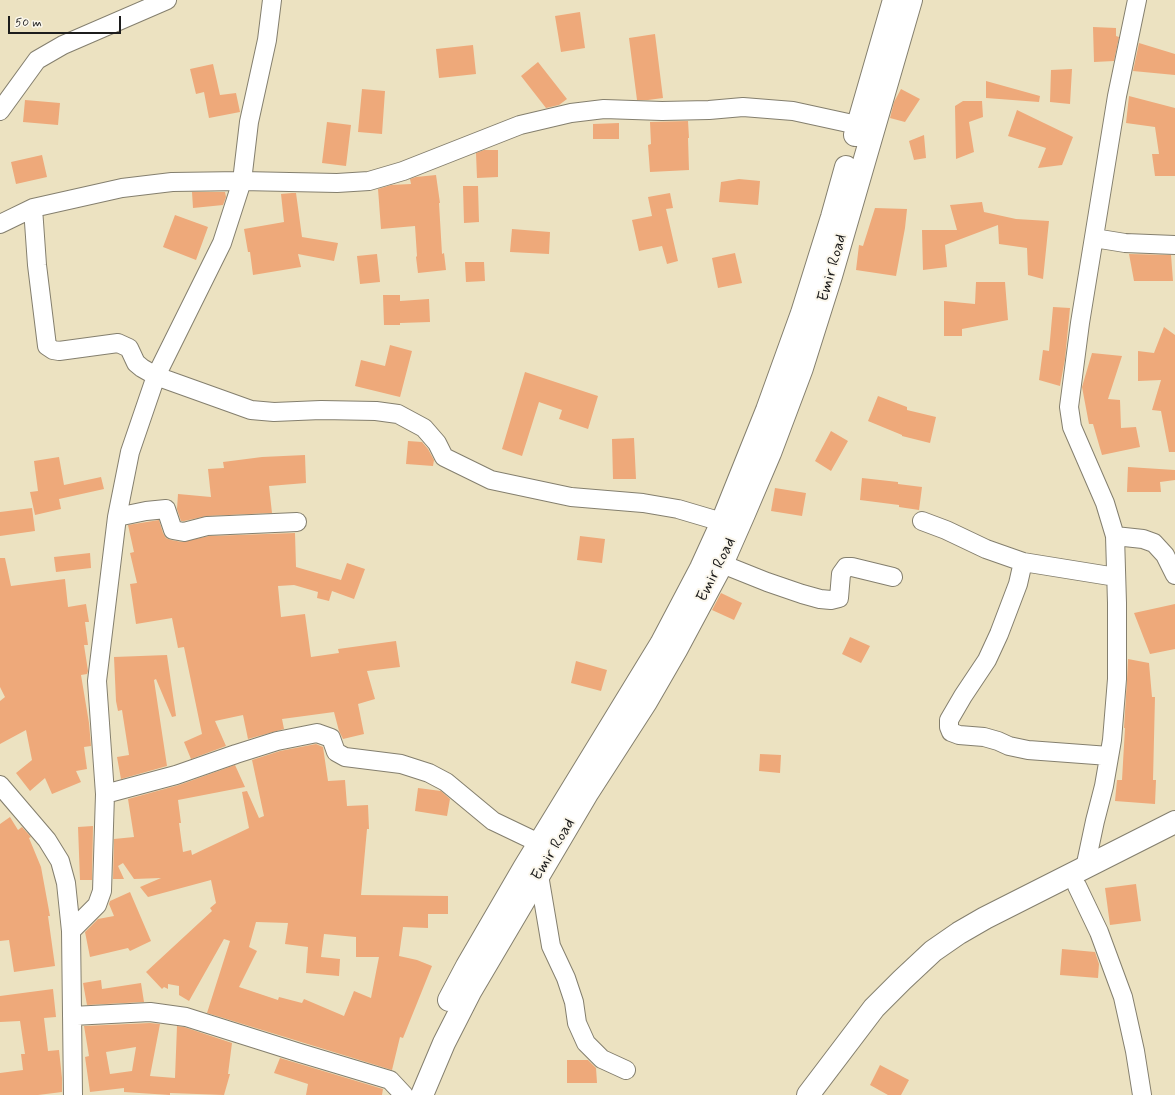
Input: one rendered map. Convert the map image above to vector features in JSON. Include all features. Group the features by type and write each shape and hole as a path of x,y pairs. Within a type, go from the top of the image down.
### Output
{"main road":[{"name":"Emir Road","path":"422,1095 444,1043 470,992 588,792 654,689 722,564 744,514 770,453 802,368 831,276 894,0"},
{"name":"Emir Road","path":"405,1095 423,1053 467,966 539,843 661,644 701,568 722,522 767,410 802,313 832,217 911,0"},
{"path":"827,1095 910,988 941,962 966,943 1175,822"},
{"path":"808,1095 874,1008 933,951 959,933 985,918 1175,836"}],"street":[{"path":"0,111 37,60 63,45 167,0"},
{"path":"71,931 97,905 102,891 105,794 97,681 117,517 130,452 156,376 222,242 242,181 249,122 267,40 272,0"},
{"path":"1137,0 1117,96 1080,323 1069,407 1072,427 1105,503 1114,536 1117,603 1117,679 1112,740 1081,877 1123,997 1135,1051 1142,1095"},
{"path":"0,224 33,208 122,188 172,182 242,181 337,183 370,181 403,171 520,125 571,113 604,109 709,110 743,107 793,111 865,127"},
{"path":"33,208 37,265 48,346 53,350 59,351 118,343 129,348 136,362 142,368 156,376 252,410 274,412 321,410 376,411 398,414 424,428 437,443 444,457 491,480 571,497 643,503 678,509 722,522"},
{"path":"1094,238 1125,243 1175,245"},
{"path":"117,517 146,511 166,509 173,530 184,532 207,526 297,522"},
{"path":"922,521 946,530 986,549 1023,562 1116,577"},
{"path":"1114,536 1143,539 1154,543 1166,555 1175,575"},
{"path":"1023,562 1018,584 999,634 987,660 949,720 951,732 959,735 984,737 1008,746 1028,750 1109,756"},
{"path":"722,564 766,582 820,600 839,598 841,574 846,567 852,566 893,577"},
{"path":"105,794 176,775 277,741 317,733 331,738 336,752 344,757 401,764 429,772 446,782 493,821 539,843"},
{"path":"0,785 47,840 60,861 66,883 71,931 73,1095"},
{"path":"539,875 551,946 566,978 574,1002 577,1023 586,1043 602,1059 626,1070"},
{"path":"72,1016 150,1012 186,1017 390,1080 405,1095"}],"building":[{"path":"580,12 585,48 561,52 555,16"},
{"path":"1093,27 1116,28 1116,36 1119,37 1114,61 1094,62"},
{"path":"655,34 663,98 637,100 629,38"},
{"path":"1139,43 1175,54 1175,75 1133,71"},
{"path":"473,45 476,74 439,78 436,49"},
{"path":"538,62 567,99 559,105 546,108 521,76"},
{"path":"213,64 220,95 236,93 240,112 209,118 204,92 196,94 190,69"},
{"path":"1072,69 1070,104 1050,102 1051,70"},
{"path":"986,81 1040,96 1039,102 986,98"},
{"path":"362,89 385,91 382,134 358,132"},
{"path":"901,89 920,99 905,122 890,118 894,102"},
{"path":"1129,96 1175,108 1175,176 1155,176 1152,154 1159,154 1155,127 1126,123"},
{"path":"25,100 60,103 58,125 23,122"},
{"path":"963,101 982,101 983,117 969,122 974,152 956,159 955,106"},
{"path":"1017,110 1073,137 1062,165 1038,168 1046,148 1008,136"},
{"path":"688,121 689,170 650,172 648,145 651,144 650,122"},
{"path":"327,122 351,125 346,166 322,163"},
{"path":"619,123 619,139 593,139 593,124"},
{"path":"924,135 926,158 914,160 909,141"},
{"path":"484,150 498,150 498,177 477,178 476,153"},
{"path":"42,155 47,177 16,184 11,162"},
{"path":"436,175 440,203 442,254 444,253 446,270 418,273 415,226 381,229 378,189 391,185 411,184 410,179"},
{"path":"739,179 760,181 758,205 719,202 721,182"},
{"path":"463,186 478,186 479,222 464,223"},
{"path":"192,192 225,192 226,197 223,205 193,208"},
{"path":"296,193 302,237 338,243 334,261 298,254 301,267 253,275 250,252 248,252 244,229 284,222 281,194"},
{"path":"670,193 673,208 666,209 678,261 667,264 662,246 639,251 632,220 652,216 648,197"},
{"path":"982,202 984,212 1016,219 1049,221 1043,279 1028,275 1027,248 999,244 998,225 945,245 947,267 923,270 922,230 957,230 950,205"},
{"path":"875,208 907,209 896,276 856,270 859,245 863,246"},
{"path":"175,215 208,227 196,260 163,247"},
{"path":"512,229 550,232 549,254 510,252"},
{"path":"735,253 742,283 718,288 712,258"},
{"path":"377,254 380,282 360,284 357,256"},
{"path":"1129,254 1171,255 1173,281 1134,281"},
{"path":"465,262 484,262 485,281 466,282"},
{"path":"976,282 1005,282 1008,320 962,329 962,336 944,336 944,301 975,304"},
{"path":"383,295 400,295 400,301 429,299 430,322 384,325"},
{"path":"1053,307 1070,308 1065,359 1060,386 1039,380 1043,350 1049,351"},
{"path":"1164,327 1175,335 1175,452 1169,452 1161,411 1152,410 1161,380 1138,381 1138,351 1154,353"},
{"path":"390,345 412,351 400,397 355,386 361,360 385,366"},
{"path":"1092,353 1122,356 1108,399 1120,400 1121,428 1136,427 1140,447 1102,455 1093,424 1089,424 1082,387"},
{"path":"525,372 598,396 588,429 559,419 562,410 539,402 522,456 502,449"},
{"path":"878,396 907,407 907,410 936,417 930,443 902,436 868,421"},
{"path":"831,431 848,441 831,471 815,461"},
{"path":"634,438 636,479 613,479 612,439"},
{"path":"408,441 422,442 434,460 433,466 406,464"},
{"path":"305,455 306,483 269,486 272,513 207,516 181,521 177,509 178,494 211,497 208,469 224,468 223,462 262,457"},
{"path":"59,457 64,485 101,477 104,489 59,499 61,509 35,515 30,492 38,491 34,461"},
{"path":"1128,467 1175,470 1175,480 1160,482 1161,492 1127,492"},
{"path":"862,478 898,482 898,484 922,487 919,510 899,507 899,505 860,500"},
{"path":"775,488 806,493 802,516 771,511"},
{"path":"32,508 35,531 0,536 0,512"},
{"path":"159,520 166,538 182,542 209,536 295,533 296,567 341,580 347,563 365,569 354,599 332,591 329,601 317,598 318,592 294,585 278,586 281,617 305,614 311,657 339,653 338,649 396,641 400,667 367,671 375,699 358,704 364,734 343,739 339,731 334,712 282,719 284,729 248,739 243,715 215,721 226,746 191,759 184,742 202,734 184,647 178,648 172,618 136,624 130,584 137,583 130,553 134,552 128,525"},
{"path":"580,536 605,539 602,563 577,560"},
{"path":"90,553 91,568 56,572 54,557"},
{"path":"0,558 5,558 11,586 65,579 68,607 86,604 89,622 85,622 88,645 84,645 88,671 87,674 81,675 89,723 91,746 84,747 87,769 76,771 81,782 52,794 45,778 30,791 16,773 32,760 26,730 0,744 0,701 5,697 0,687"},
{"path":"721,593 742,603 734,620 712,610"},
{"path":"1175,604 1175,649 1150,654 1134,613"},
{"path":"850,637 870,646 861,663 842,654"},
{"path":"167,655 176,716 172,717 156,679 154,680 167,766 121,779 117,757 129,755 122,710 118,711 116,701 114,657"},
{"path":"1128,659 1149,663 1152,697 1155,697 1153,780 1156,780 1155,804 1115,801 1117,780 1122,780"},
{"path":"576,661 607,670 601,691 571,683"},
{"path":"316,744 323,747 328,781 345,780 347,806 368,805 369,829 367,829 361,895 448,896 448,914 428,914 428,928 403,927 399,956 417,960 432,966 403,1038 400,1037 392,1070 207,1013 230,941 224,939 189,1001 179,995 179,986 168,984 168,989 164,987 162,989 146,972 212,911 210,908 216,903 211,880 148,897 140,887 161,878 134,879 123,863 118,866 124,879 113,879 114,839 134,837 128,799 179,785 235,765 245,787 178,800 181,823 179,823 183,852 191,850 192,855 249,828 242,792 247,791 259,818 264,816 252,760 280,751","holes":["256,922 288,923 285,944 308,947 306,973 339,976 340,959 321,957 324,934 356,937 356,957 379,957 371,998 354,991 344,1016 304,999 302,1003 279,997 278,1000 239,987 257,951 249,947"]},
{"path":"760,754 781,755 780,773 759,771"},
{"path":"418,788 441,791 450,799 447,816 415,811"},
{"path":"10,817 18,830 22,827 31,837 29,838 41,867 50,916 48,916 55,966 14,972 9,940 0,941 0,824"},
{"path":"93,826 92,880 80,880 78,827"},
{"path":"1136,884 1141,921 1110,925 1105,888"},
{"path":"130,892 151,941 130,951 128,948 90,957 85,932 98,919 114,916 109,904 110,901"},
{"path":"1062,949 1095,952 1099,964 1098,978 1060,975"},
{"path":"101,980 102,989 141,983 144,1002 87,1005 83,983"},
{"path":"53,989 56,1017 44,1018 48,1051 59,1050 62,1092 38,1095 0,1095 0,1073 23,1070 21,1054 25,1054 20,1021 0,1022 0,996"},
{"path":"150,1023 160,1024 150,1076 175,1078 177,1026 232,1043 228,1074 230,1074 224,1095 170,1093 170,1095 124,1092 124,1088 90,1092 85,1057 89,1056 84,1026","holes":["136,1047 132,1071 110,1074 106,1052"]},
{"path":"280,1058 383,1089 382,1095 306,1095 308,1084 274,1073"},
{"path":"567,1060 588,1060 596,1068 597,1083 567,1083"},
{"path":"880,1065 909,1080 901,1095 888,1095 870,1085"}]}
